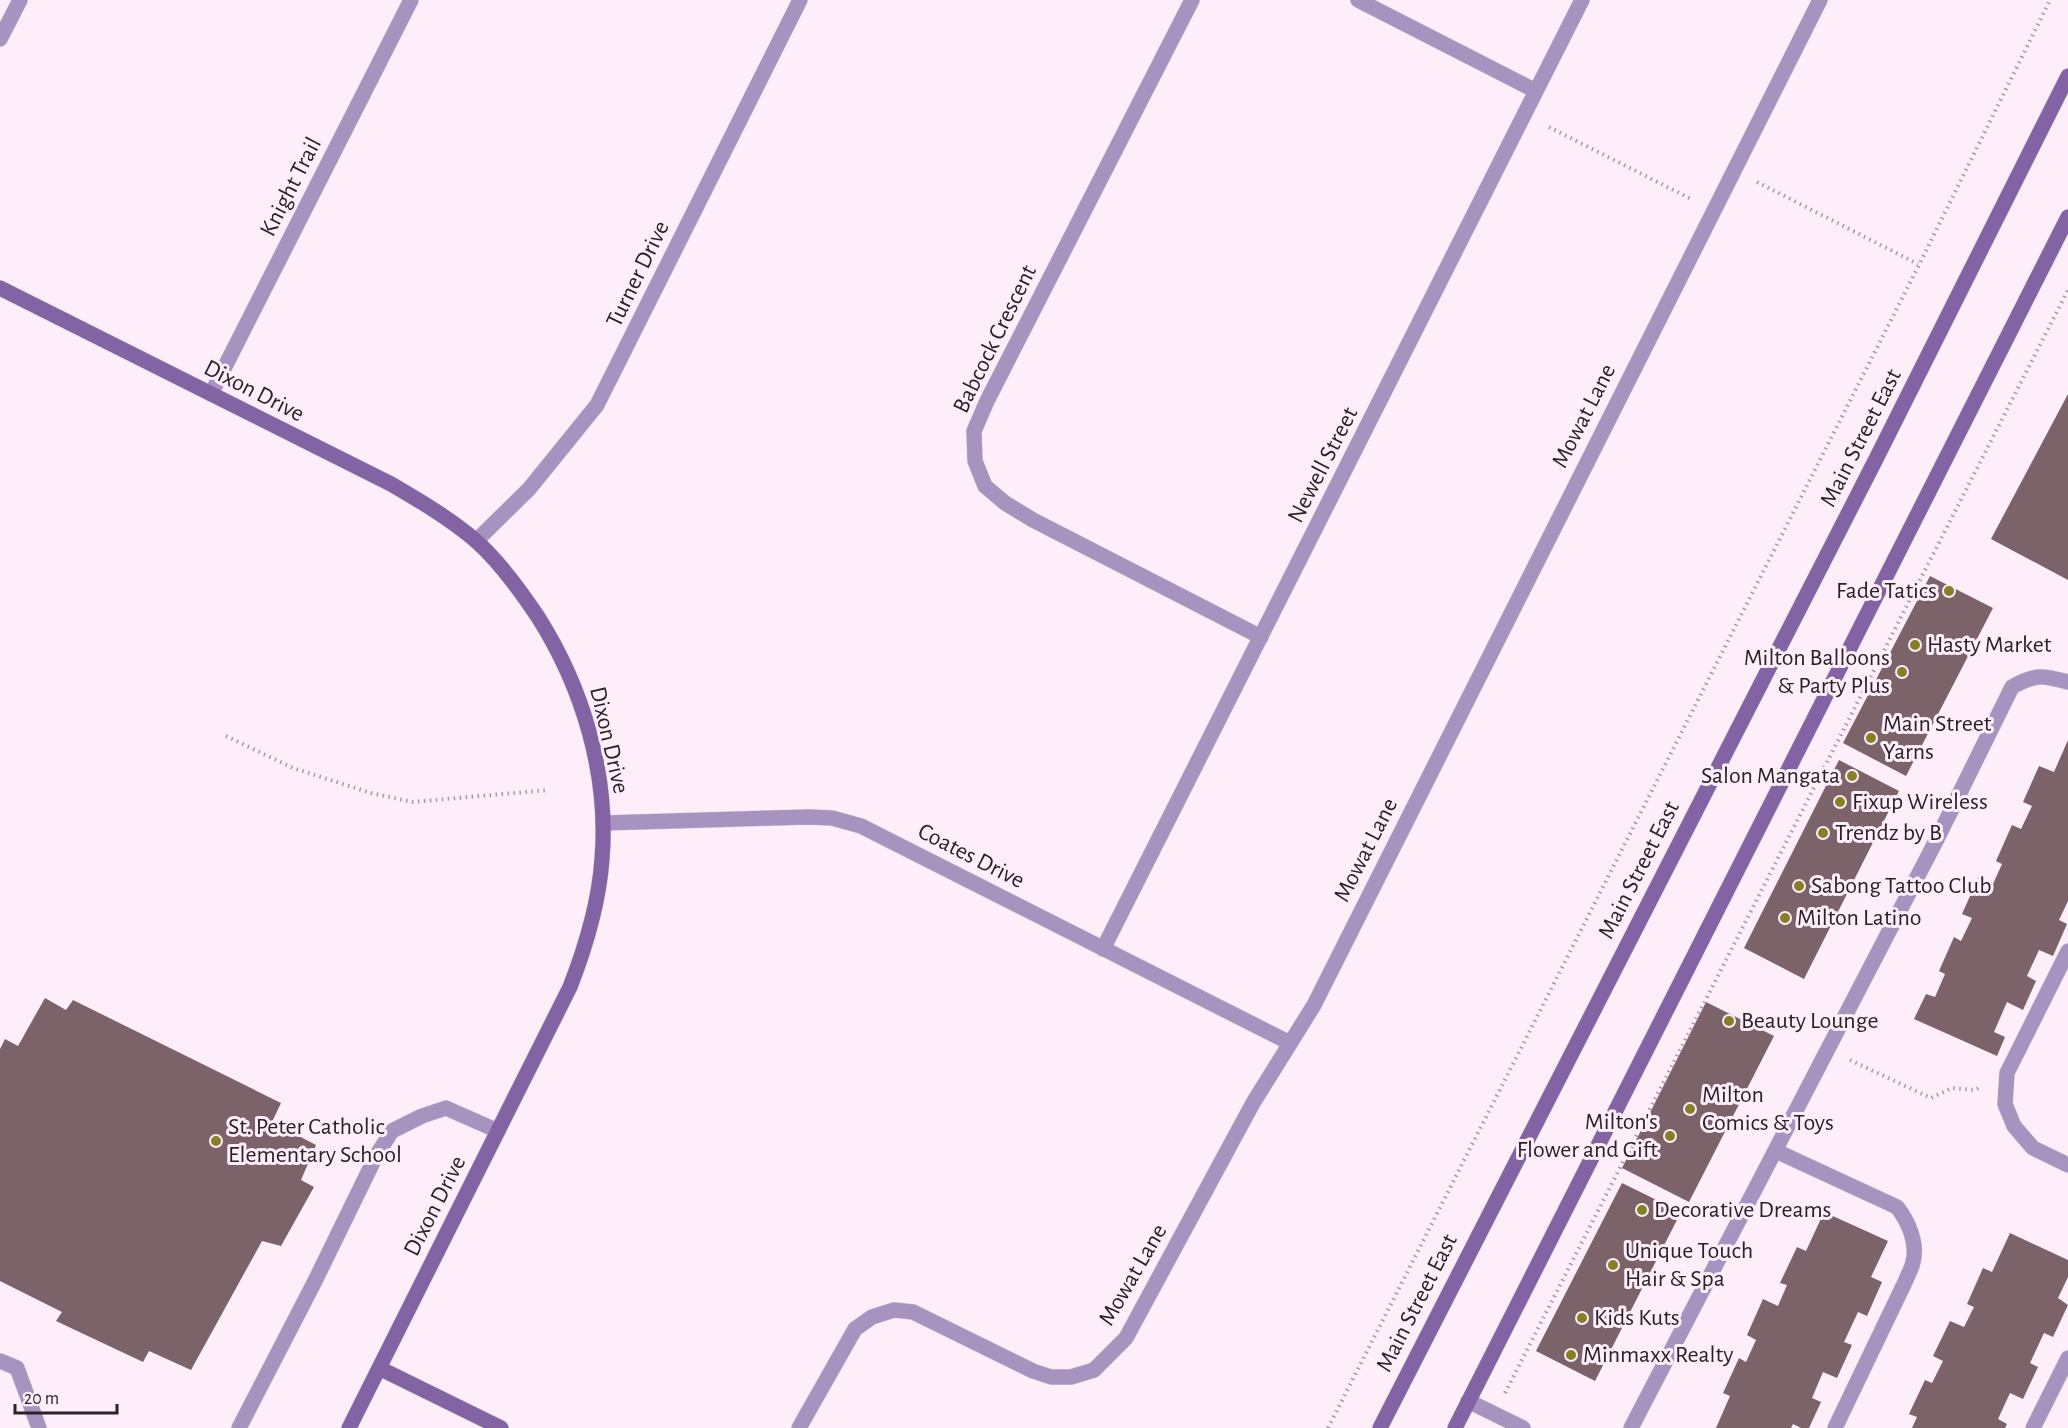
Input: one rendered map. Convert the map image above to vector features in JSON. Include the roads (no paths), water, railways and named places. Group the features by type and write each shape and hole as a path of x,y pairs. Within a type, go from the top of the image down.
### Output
{"main road":[{"name":"Main Street East","path":"1380,1428 1876,459 2068,76"},
{"path":"1455,1428 2067,220"},
{"name":"Dixon Drive","path":"0,288 391,484 425,504 476,541 509,577 530,605 563,660 585,716 601,791 603,823 598,892 583,953 570,987 348,1428"},
{"path":"379,1368 501,1428"}],"street":[{"path":"0,39 20,0"},
{"name":"Knight Trail","path":"211,394 411,0"},
{"name":"Turner Drive","path":"476,541 529,489 597,405 800,0"},
{"name":"Babcock Crescent","path":"1192,0 987,401 974,430 975,461 985,486 1005,503 1033,520 1261,637"},
{"path":"1358,0 1536,91"},
{"name":"Newell Street","path":"1103,949 1582,0"},
{"name":"Mowat Lane","path":"799,1428 855,1329 872,1317 894,1310 913,1312 1033,1371 1051,1377 1071,1377 1094,1370 1126,1338 1253,1103 1314,1005 1721,192 1820,0"},
{"path":"1630,1428 1938,837 2012,687 2028,678 2048,676 2068,682"},
{"name":"Coates Drive","path":"603,823 832,818 861,826 1290,1043"},
{"path":"2068,951 2007,1073 2005,1104 2014,1126 2033,1148 2068,1165"},
{"path":"239,1428 376,1156 392,1131 422,1116 446,1108 498,1131"},
{"path":"1776,1151 1897,1207 1907,1221 1913,1244 1914,1260 1906,1280 1835,1428"},
{"path":"2033,1428 2068,1358"},
{"path":"0,1361 17,1368 39,1428"},
{"path":"1468,1401 1523,1428"}],"place":[{"name":"Fade Tatics","path":"1949,591"},
{"name":"Hasty Market","path":"1915,645"},
{"name":"Milton Balloons & Party Plus","path":"1902,672"},
{"name":"Main Street Yarns","path":"1871,738"},
{"name":"Salon Mangata","path":"1852,776"},
{"name":"Fixup Wireless","path":"1840,802"},
{"name":"Trendz by B","path":"1823,833"},
{"name":"Sabong Tattoo Club","path":"1799,886"},
{"name":"Milton Latino","path":"1785,918"},
{"name":"Beauty Lounge","path":"1729,1021"},
{"name":"Milton Comics & Toys","path":"1690,1109"},
{"name":"Milton's Flower and Gift","path":"1670,1136"},
{"name":"St. Peter Catholic Elementary School","path":"216,1141"},
{"name":"Decorative Dreams","path":"1642,1210"},
{"name":"Unique Touch Hair & Spa","path":"1613,1265"},
{"name":"Kids Kuts","path":"1582,1318"},
{"name":"Minmaxx Realty","path":"1571,1355"}]}
